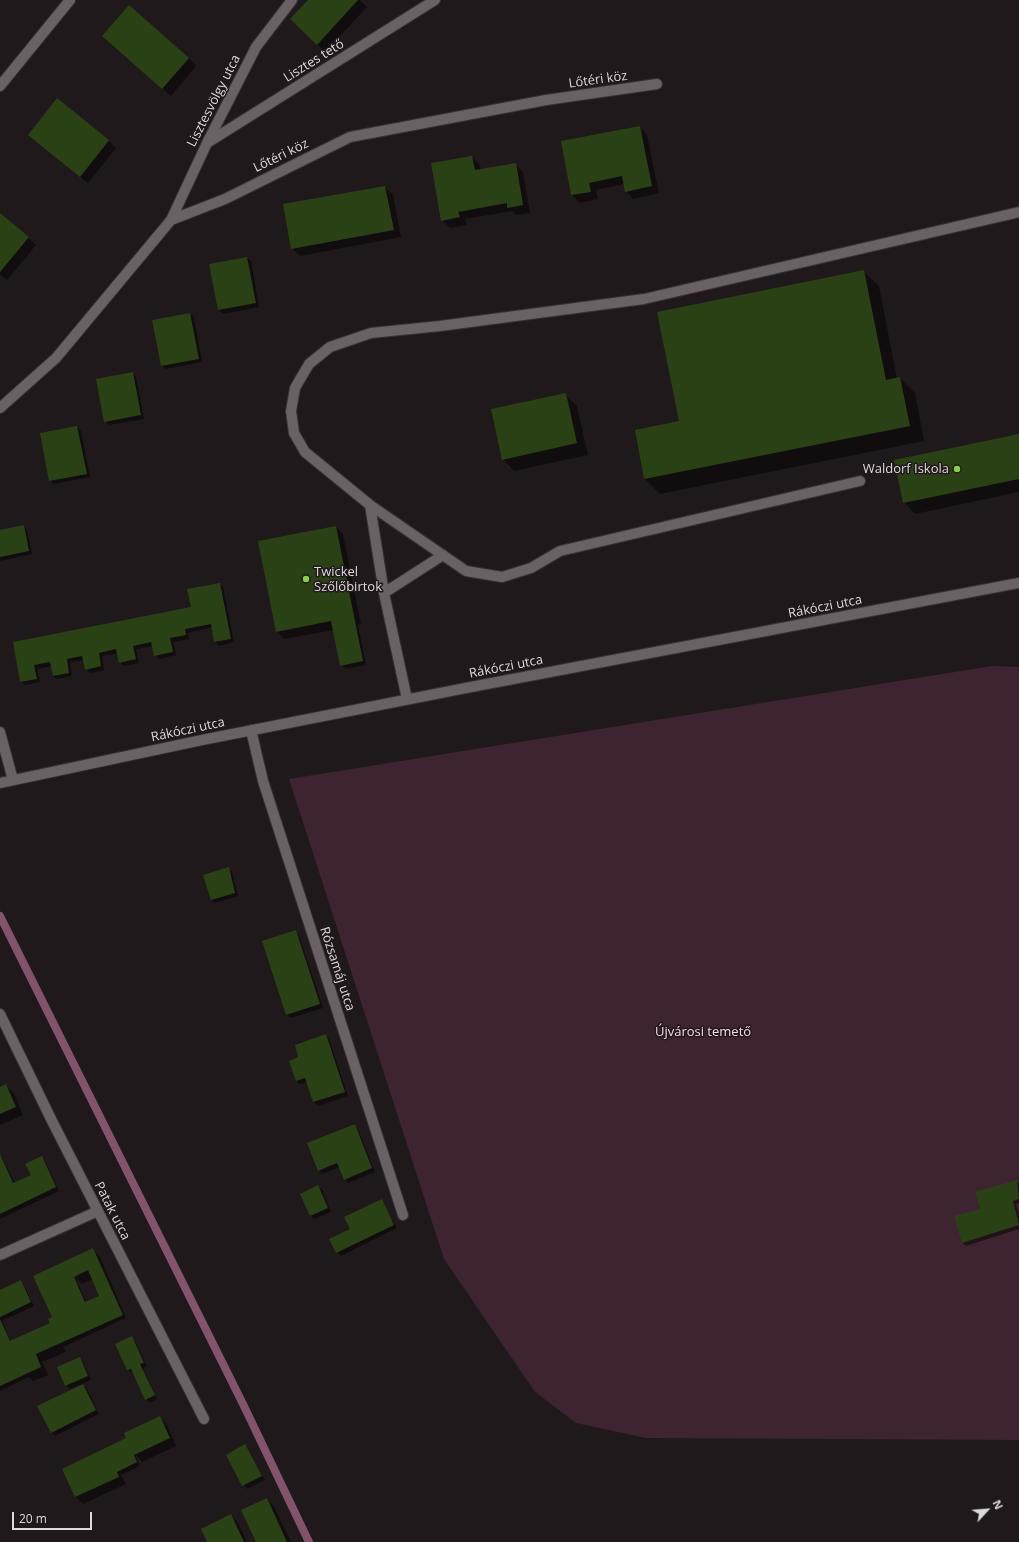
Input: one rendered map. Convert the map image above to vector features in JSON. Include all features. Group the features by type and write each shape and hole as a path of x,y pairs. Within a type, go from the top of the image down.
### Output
{"street":[{"path":"0,86 70,0"},
{"name":"Lisztesvölgy utca","path":"171,220 207,143 256,47 292,0"},
{"name":"Lisztes tető","path":"207,143 435,0"},
{"name":"Lőtéri köz","path":"0,408 56,358 171,220 225,198 350,137 546,100 657,84"},
{"path":"860,481 560,551 531,568 502,577 466,571 370,505 305,452 294,433 291,411 295,388 309,364 330,347 371,333 440,326 644,298 1019,212"},
{"path":"370,505 384,593 407,699"},
{"path":"384,593 444,555"},
{"name":"Rákóczi utca","path":"0,783 407,699 1018,584"},
{"name":"Rózsamáj utca","path":"251,730 263,781 403,1215"},
{"path":"0,732 13,780"},
{"name":"Patak utca","path":"0,1014 204,1419"},
{"path":"0,1256 98,1211"}],"green space":[{"name":"Újvárosi temető","path":"992,666 1019,667 1019,1440 646,1438 576,1423 535,1392 444,1259 289,779"}],"building":[{"path":"308,0 358,0 317,45 290,19"},
{"path":"129,5 189,58 162,89 102,36"},
{"path":"57,98 109,140 80,177 28,135"},
{"path":"640,126 652,186 625,192 622,176 589,183 591,192 571,195 561,141"},
{"path":"472,156 475,170 516,163 523,205 507,208 507,203 458,212 460,217 441,221 431,163"},
{"path":"385,186 394,230 291,249 283,204"},
{"path":"0,213 29,237 0,272"},
{"path":"247,257 256,303 218,310 209,264"},
{"path":"864,270 886,380 900,377 910,426 644,479 635,430 679,421 657,312"},
{"path":"190,313 199,359 161,366 152,320"},
{"path":"133,372 141,415 104,422 96,379"},
{"path":"566,393 577,443 502,460 491,409"},
{"path":"77,426 87,474 49,481 40,433"},
{"name":"Waldorf Iskola","path":"1019,434 1019,479 903,503 894,460"},
{"path":"24,525 29,551 0,557 0,530"},
{"name":"Twickel Szőlőbirtok","path":"336,526 363,661 340,666 331,621 276,632 258,541"},
{"path":"220,583 231,639 214,642 211,624 185,629 186,635 170,638 173,652 154,656 151,642 133,646 136,659 119,663 116,649 99,653 101,666 85,670 82,656 67,659 69,673 53,676 50,662 34,665 37,679 20,682 13,642 191,607 187,589"},
{"path":"229,867 235,893 211,900 203,875"},
{"path":"296,930 320,1004 286,1015 262,941"},
{"path":"326,1034 345,1092 313,1102 305,1078 296,1081 289,1061 298,1057 295,1045"},
{"path":"6,1084 16,1107 0,1114 0,1087"},
{"path":"355,1124 372,1168 344,1180 337,1163 318,1171 307,1143"},
{"path":"0,1154 13,1183 31,1175 25,1164 42,1156 56,1187 0,1214"},
{"path":"1017,1180 1019,1199 1013,1201 1019,1225 962,1243 954,1216 980,1209 975,1192"},
{"path":"318,1185 328,1208 310,1216 300,1194"},
{"path":"382,1199 394,1225 336,1253 329,1239 350,1229 344,1217"},
{"path":"93,1248 123,1315 36,1354 41,1367 0,1386 0,1319 10,1341 50,1323 48,1319 52,1317 33,1276","holes":["88,1270 99,1296 85,1302 74,1277"]},
{"path":"21,1280 31,1302 0,1317 0,1290"},
{"path":"132,1336 144,1363 140,1364 155,1395 145,1400 131,1369 127,1370 115,1344"},
{"path":"80,1357 88,1376 65,1386 57,1367"},
{"path":"83,1384 96,1410 51,1433 37,1406"},
{"path":"160,1416 170,1438 134,1455 137,1462 117,1472 119,1477 75,1497 62,1469 126,1438 124,1433"},
{"path":"245,1444 262,1476 242,1486 226,1455"},
{"path":"267,1498 287,1542 256,1542 241,1510"},
{"path":"231,1514 244,1542 207,1542 201,1529"}],"waterway":[{"path":"0,916 243,1404 309,1542"}],"place":[{"name":"Waldorf Iskola","path":"957,469"},
{"name":"Twickel Szőlőbirtok","path":"306,579"}]}
